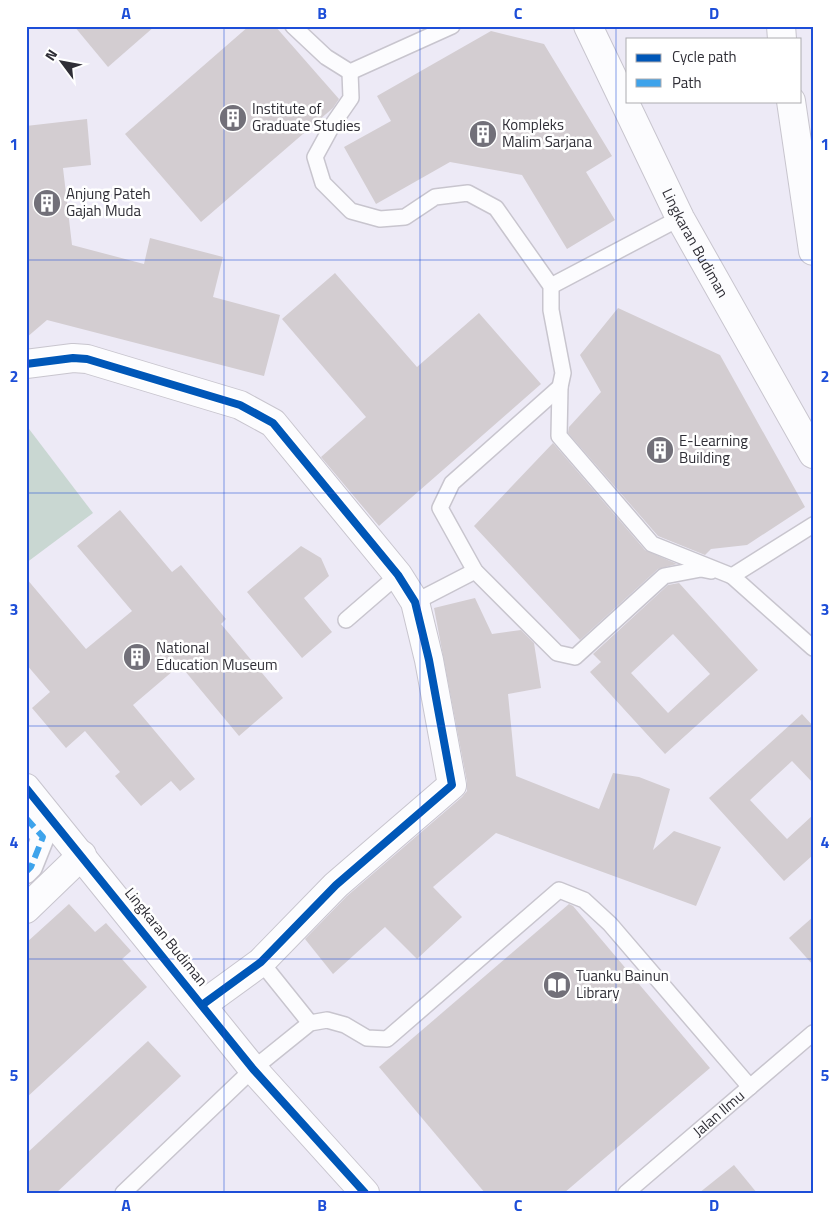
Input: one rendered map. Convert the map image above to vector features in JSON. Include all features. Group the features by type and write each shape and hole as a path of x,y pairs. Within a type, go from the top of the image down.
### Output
{"street":[{"name":"Lingkaran Budiman","path":"588,26 680,218 810,445"},
{"path":"791,102 813,252"},
{"path":"26,364 87,358 240,405 273,423 398,575 415,602 429,660 452,785 336,885 261,962 202,1005"},
{"name":"Lingkaran Budiman","path":"26,788 253,1069 365,1193"},
{"path":"26,818 43,837 31,867 26,872"},
{"path":"26,909 82,855"}],"lane":[{"path":"293,26 326,58 350,72"},
{"path":"350,72 452,26"},
{"path":"350,72 351,98 333,124 316,157 323,183 351,211 380,219 405,217 436,197 468,193 496,208 551,286 551,310 563,373 560,387 559,436 652,544 732,576 813,648"},
{"path":"551,286 680,218"},
{"path":"560,387 452,483 440,508 475,571 557,653 575,657 664,576 701,569 732,576 813,525"},
{"path":"415,602 475,571"},
{"path":"346,620 398,575"},
{"path":"123,1193 253,1069 310,1023 327,1020 345,1025 367,1038 387,1039 559,890 584,900 610,924 750,1087"},
{"path":"261,962 310,1023"},
{"name":"Jalan Ilmu","path":"626,1193 813,1033"}],"shaded area":[{"path":"26,425 93,513 26,563"}],"building":[{"path":"74,26 155,26 108,67"},
{"name":"Institute of Graduate Studies","path":"249,26 275,26 339,99 333,108 201,222 125,134"},
{"name":"Kompleks Malim Sarjana","path":"491,31 544,44 612,156 586,172 615,220 567,249 522,175 450,162 376,204 344,147 391,121 377,96"},
{"name":"Anjung Pateh Gajah Muda","path":"87,119 91,165 63,168 72,245 144,264 150,238 223,257 213,297 280,315 264,376 47,320 26,338 26,126"},
{"path":"335,273 417,367 479,313 541,384 379,526 321,457 366,417 282,319"},
{"path":"618,308 720,355 805,507 747,545 711,549 705,555 658,536 568,433 569,427 601,392 580,355"},
{"path":"553,443 645,550 677,564 658,569 580,640 474,526"},
{"name":"National Education Museum","path":"120,510 172,572 181,565 226,619 221,624 283,698 239,736 180,665 133,705 195,779 180,791 171,781 141,806 115,776 120,772 85,731 66,748 32,708 50,692 26,664 26,578 86,649 132,611 77,546"},
{"path":"301,546 321,558 329,576 304,598 332,632 302,658 247,592"},
{"path":"679,583 758,670 665,754 590,672 601,662 593,654 668,585","holes":["673,634 710,674 668,713 631,673"]},
{"path":"475,598 492,634 521,630 534,643 541,688 508,694 516,776 599,809 613,773 639,777 670,789 653,850 674,831 721,847 696,906 496,833 433,887 462,917 417,959 385,927 333,974 305,939 347,896 467,791 467,782 434,608"},
{"path":"802,714 813,726 813,783 792,761 750,800 787,839 813,815 813,855 784,881 709,798"},
{"path":"69,904 95,932 106,923 131,951 122,959 147,987 26,1098 26,943"},
{"name":"Tuanku Bainun Library","path":"569,904 573,906 710,1068 564,1193 485,1193 379,1067"},
{"path":"813,917 813,965 789,938"},
{"path":"148,1041 181,1076 56,1193 26,1193 26,1154"},
{"path":"734,1165 757,1193 699,1193"}],"marked path":[{"path":"26,818 43,837 31,867 26,872"}],"cycle path":[{"path":"26,364 73,358 87,359 240,405 273,423 398,575 415,602 429,660 452,785 336,885 261,962 202,1005"},
{"path":"26,788 253,1069 365,1193"}],"place":[{"name":"Institute of Graduate Studies","path":"233,118"},
{"name":"Kompleks Malim Sarjana","path":"483,134"},
{"name":"Anjung Pateh Gajah Muda","path":"47,203"},
{"name":"E-Learning Building","path":"660,450"},
{"name":"National Education Museum","path":"137,657"},
{"name":"Tuanku Bainun Library","path":"557,985"}]}
